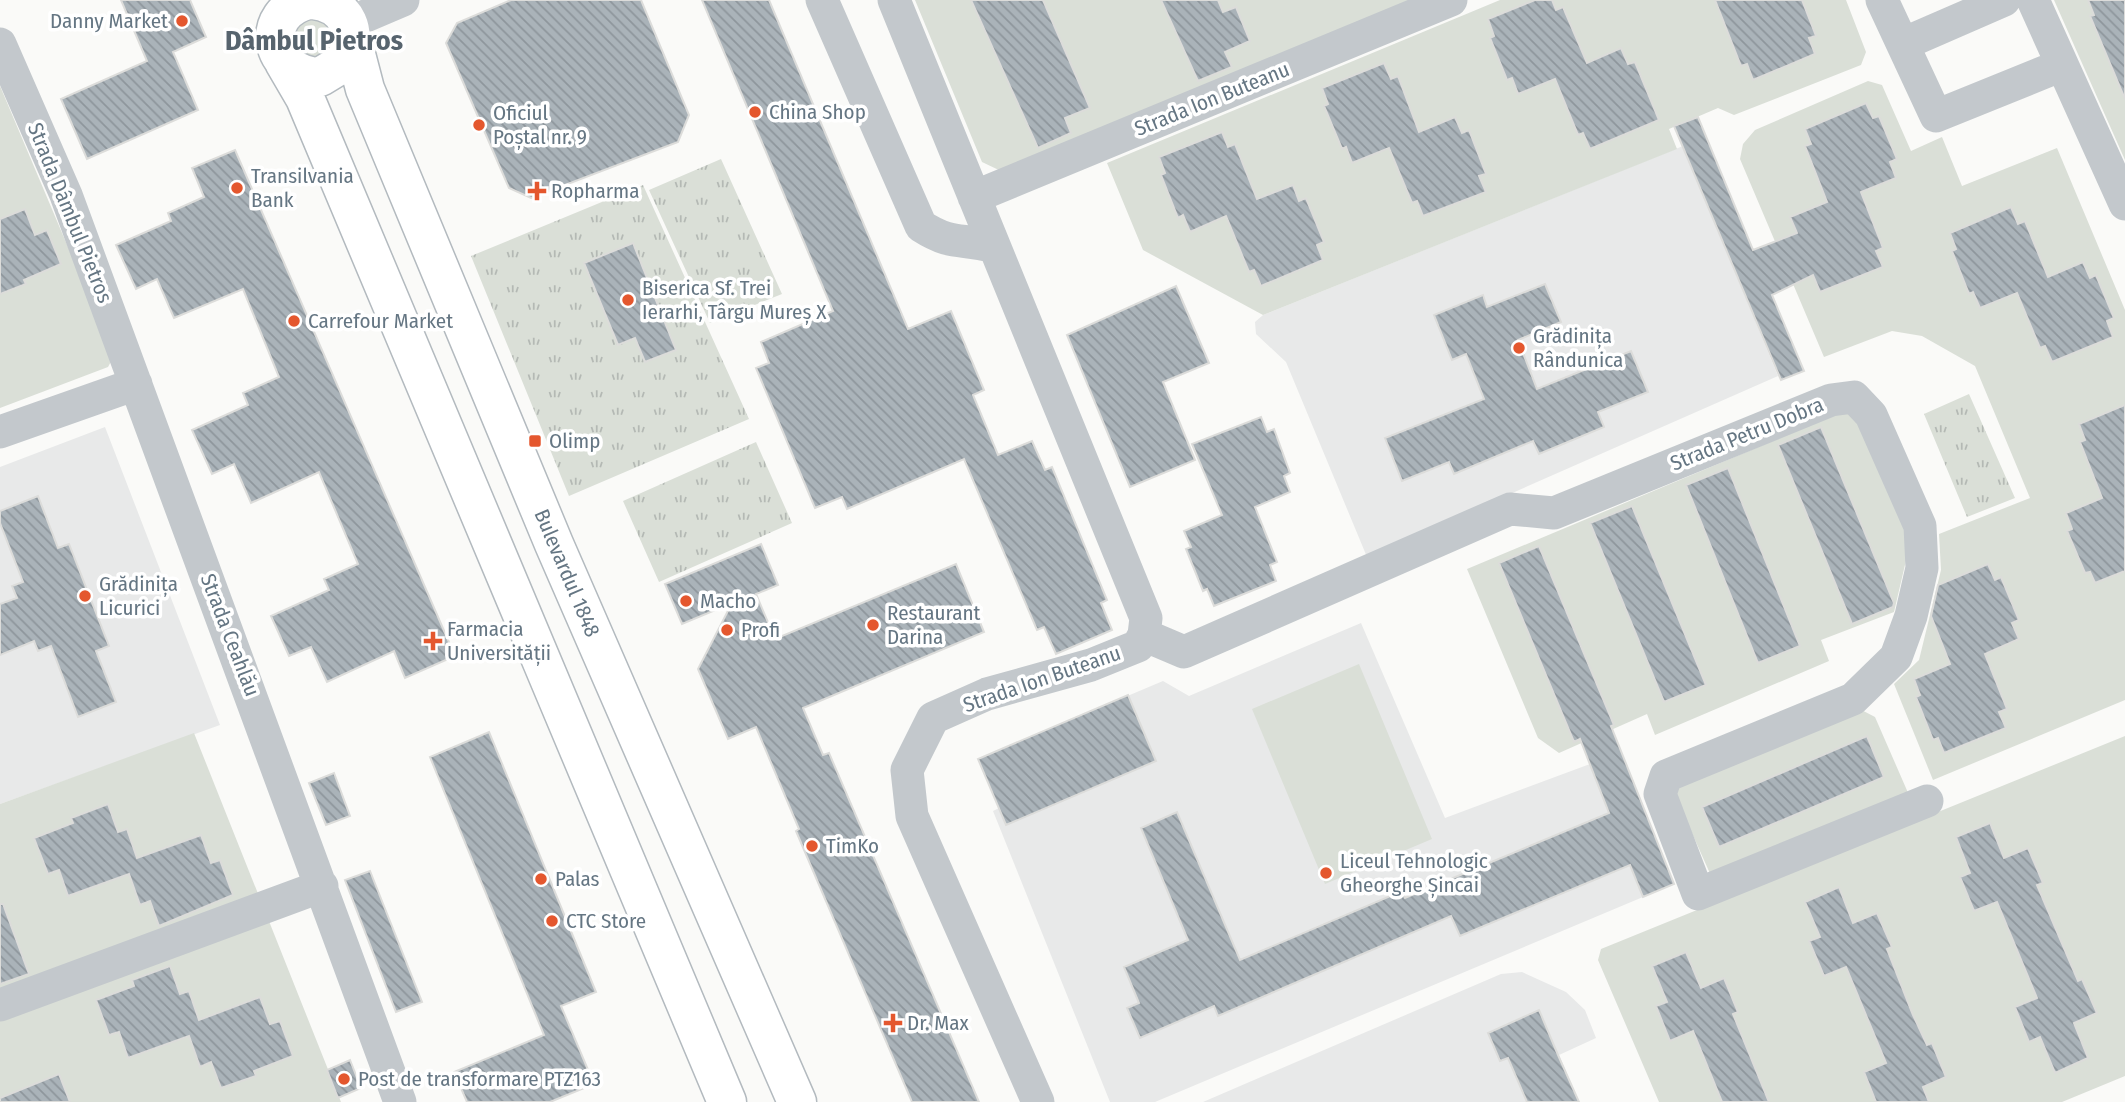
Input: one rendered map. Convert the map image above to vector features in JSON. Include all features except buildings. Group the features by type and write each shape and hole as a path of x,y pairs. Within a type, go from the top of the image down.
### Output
{"street":[{"path":"260,0 279,49 305,98 727,1102"},
{"path":"333,12 343,63 320,76 294,71 279,49 286,11 333,12 403,0"},
{"path":"822,0 921,226 943,240 962,244 976,242 994,247"},
{"name":"Strada Ion Buteanu","path":"894,0 1146,618 1144,635 1138,646 1091,665 987,694 933,718 907,770 912,816 1038,1102"},
{"name":"Strada Ion Buteanu","path":"974,197 1451,0"},
{"path":"1882,0 1936,116 2062,65"},
{"path":"1903,44 2004,0"},
{"path":"2033,0 2125,204"},
{"name":"Bulevardul 1848","path":"333,12 543,518 797,1102"},
{"name":"Strada Dâmbul Pietros","path":"0,44 66,195 136,384"},
{"path":"0,432 136,384"},
{"name":"Strada Ceahlău","path":"136,384 271,744 400,1102"},
{"name":"Strada Petru Dobra","path":"1144,635 1184,652 1510,509 1555,513 1831,400 1854,397 1871,415 1920,526 1922,568 1912,616 1896,657 1853,699 1666,776 1660,794 1698,894 1927,801"},
{"path":"0,1005 322,886"}],"shaded area":[{"name":"Grădinița Rândunica","path":"1683,146 1778,376 1367,557 1286,362 1256,334 1255,322 1263,315"},
{"name":"Grădinița Licurici","path":"105,427 220,725 0,804 0,467"},
{"name":"Liceul Tehnologic Gheorghe Șincai","path":"1361,623 1445,818 1590,764 1643,897 1155,1102 1110,1102 993,811 999,808 978,759 1163,681 1189,696"},
{"path":"1522,972 1566,992 1585,1010 1596,1038 1559,1055 1579,1102 1203,1102 1501,974"}],"green space":[{"path":"915,0 1411,0 1003,172 982,162"},
{"path":"1500,0 1846,0 1866,52 1861,65 1734,115 1718,108 1669,129 1677,149 1263,315 1143,250 1107,163"},
{"path":"2054,0 2125,0 2125,160"},
{"path":"304,17 329,20 337,44 319,62 295,54 292,29"},
{"path":"1868,81 1882,85 1911,151 1942,137 1962,186 2057,148 2125,310 2125,700 1933,780 1894,684 1919,660 1941,570 1939,534 2030,498 1975,366 1922,336 1892,331 1824,357 1740,159 1743,144 1755,130"},
{"path":"0,86 114,356 108,367 0,408"},
{"path":"721,159 782,294 710,323 649,190"},
{"path":"643,185 749,419 569,496 471,256"},
{"path":"1969,394 2015,498 1967,517 1924,414"},
{"path":"1847,410 1856,414 1911,539 1894,612 1821,640 1829,661 1655,735 1647,714 1559,753 1538,738 1467,569"},
{"path":"756,442 792,523 659,582 623,501"},
{"path":"1359,664 1432,839 1325,884 1252,709"},
{"path":"1852,705 1875,717 1909,795 1712,878 1675,795 1682,778"},
{"path":"194,733 341,1102 0,1102 0,804"},
{"path":"2125,736 2125,1076 2062,1102 1659,1102 1598,960 1601,949"}],"place":[{"name":"Danny Market","path":"182,21"},
{"name":"China Shop","path":"755,112"},
{"name":"Oficiul Poștal nr. 9","path":"479,125"},
{"name":"Transilvania Bank","path":"237,188"},
{"name":"Ropharma","path":"537,191"},
{"name":"Biserica Sf. Trei Ierarhi, Târgu Mureș X","path":"628,300"},
{"name":"Carrefour Market","path":"294,321"},
{"name":"Grădinița Rândunica","path":"1519,348"},
{"name":"Olimp","path":"535,441"},
{"name":"Grădinița Licurici","path":"85,596"},
{"name":"Macho","path":"686,601"},
{"name":"Restaurant Darina","path":"873,625"},
{"name":"Profi","path":"727,630"},
{"name":"Farmacia Universității","path":"433,641"},
{"name":"TimKo","path":"812,846"},
{"name":"Liceul Tehnologic Gheorghe Șincai","path":"1326,873"},
{"name":"Palas","path":"541,879"},
{"name":"CTC Store","path":"552,921"},
{"name":"Dr. Max","path":"893,1023"},
{"name":"Post de transformare PTZ163","path":"344,1079"}],"district":[{"name":"Dâmbul Pietros","path":"314,40"}]}
